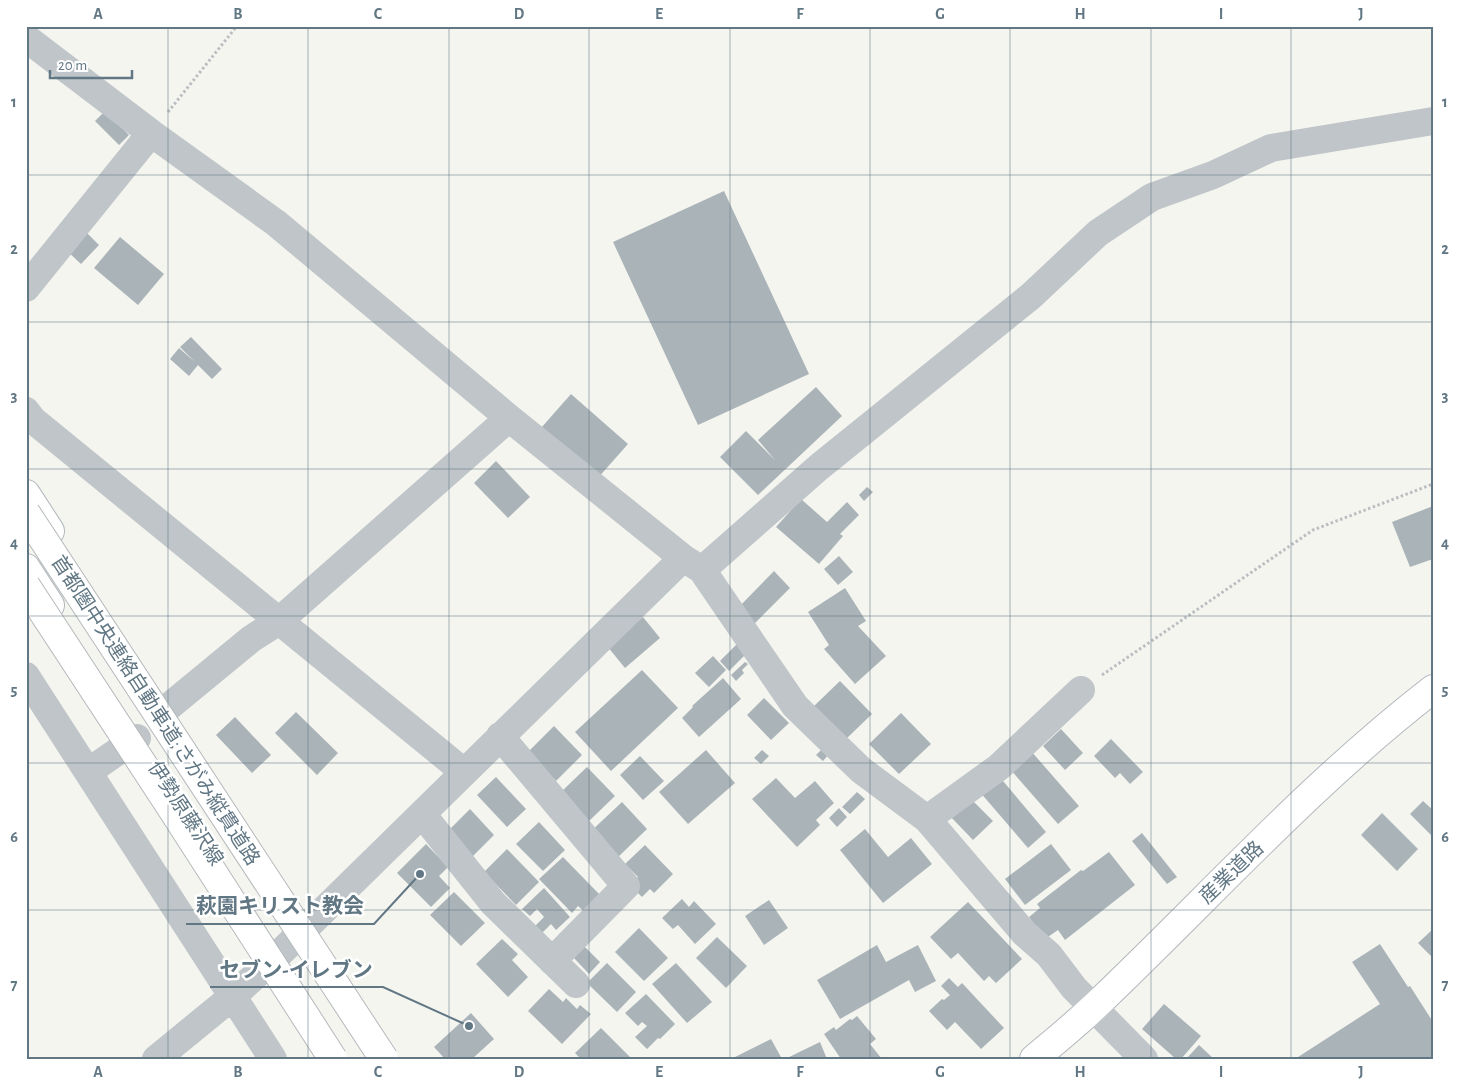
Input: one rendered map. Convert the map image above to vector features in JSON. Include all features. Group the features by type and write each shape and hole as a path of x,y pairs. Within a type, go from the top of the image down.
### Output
{"main road":[{"name":"伊勢原藤沢線","path":"26,494 394,1059"},
{"name":"首都圏中央連絡自動車道;さがみ縦貫道路","path":"26,513 384,1059"},
{"name":"伊勢原藤沢線","path":"26,568 345,1059"},
{"name":"首都圏中央連絡自動車道;さがみ縦貫道路","path":"26,586 333,1059"},
{"name":"産業道路","path":"1034,1059 1093,1008 1242,860 1348,761 1433,689"}],"street":[{"path":"26,38 151,133 276,223 509,418 692,564 795,706 861,770 927,819 1024,933 1049,955 1074,988 1144,1059"},
{"path":"156,1059 233,996 278,955 500,736 692,564 818,467 1031,296 1098,233 1152,197 1213,175 1271,148 1433,121"},
{"path":"26,288 151,133"},
{"path":"26,411 33,420 464,772"},
{"path":"166,709 250,639 279,621 509,418"},
{"path":"26,676 273,1059"},
{"path":"927,819 998,767 1081,690"},
{"path":"500,736 626,886 552,961"},
{"path":"88,772 137,738"},
{"path":"422,814 493,903 576,984"}],"path":[{"path":"151,133 237,26"},
{"path":"1081,690 1313,530 1433,484"}],"building":[{"path":"105,111 129,135 119,145 95,121"},
{"path":"724,191 809,374 698,425 613,242"},
{"path":"84,230 99,245 81,264 65,249"},
{"path":"120,237 164,274 138,305 94,268"},
{"path":"191,337 222,369 212,379 198,365 189,376 170,359 179,348 195,362 180,347"},
{"path":"816,387 842,416 758,495 720,457 746,431 775,460 758,440"},
{"path":"571,394 628,444 597,479 541,428"},
{"path":"496,461 530,497 508,518 474,483"},
{"path":"867,487 873,492 864,501 859,495"},
{"path":"801,499 827,522 847,502 859,515 840,534 843,536 819,564 776,527"},
{"path":"1433,506 1433,559 1410,567 1392,522"},
{"path":"839,556 853,572 838,585 824,569"},
{"path":"774,571 790,588 752,626 736,610"},
{"path":"845,588 866,621 858,626 886,656 855,684 824,649 829,645 808,612"},
{"path":"643,617 660,638 625,668 607,646"},
{"path":"738,643 747,653 729,671 720,661"},
{"path":"713,656 726,670 709,687 695,673"},
{"path":"745,662 748,664 742,670 744,673 736,681 731,675"},
{"path":"642,670 678,708 611,771 575,732"},
{"path":"723,678 741,699 699,737 682,718 692,706"},
{"path":"840,681 872,714 846,739 814,706"},
{"path":"764,698 789,723 771,740 747,715"},
{"path":"296,712 338,753 317,775 275,733"},
{"path":"901,713 931,744 899,774 869,744"},
{"path":"235,717 271,755 252,773 216,735"},
{"path":"554,726 582,755 556,781 528,752"},
{"path":"1061,729 1083,753 1065,770 1043,746"},
{"path":"1111,739 1143,772 1130,784 1120,773 1115,778 1094,756"},
{"path":"823,748 829,754 823,761 816,755"},
{"path":"706,750 735,783 688,824 659,792"},
{"path":"762,750 769,756 761,764 754,758"},
{"path":"1031,751 1079,806 1058,824 1010,769"},
{"path":"640,756 664,781 643,800 620,775"},
{"path":"587,767 615,796 589,821 561,792"},
{"path":"998,775 1046,832 1028,848 979,791"},
{"path":"496,777 526,809 507,827 477,795"},
{"path":"776,778 795,798 815,781 834,803 816,820 820,825 797,847 752,799"},
{"path":"857,792 865,799 850,814 842,807"},
{"path":"968,796 993,821 973,840 948,814"},
{"path":"1423,801 1433,810 1433,837 1410,814"},
{"path":"622,802 647,829 614,861 588,834"},
{"path":"839,808 847,817 837,827 829,818"},
{"path":"470,809 494,835 473,856 449,830"},
{"path":"1382,813 1418,849 1397,871 1361,835"},
{"path":"539,822 565,850 543,871 516,844"},
{"path":"865,829 888,857 911,838 932,864 883,903 840,850"},
{"path":"1142,833 1177,877 1167,884 1132,841"},
{"path":"426,844 448,867 439,876 450,888 431,907 397,873"},
{"path":"1051,844 1071,870 1025,905 1005,879"},
{"path":"645,845 673,874 654,893 650,889 642,897 630,885 638,877 625,864"},
{"path":"507,849 539,882 516,905 484,872"},
{"path":"1109,852 1135,885 1065,940 1058,930 1045,939 1029,917 1040,908 1037,904 1081,870 1083,871"},
{"path":"563,857 601,896 585,912 578,906 572,913 539,879"},
{"path":"544,888 570,917 556,930 551,924 540,935 533,928 544,917 537,909 530,916 522,909"},
{"path":"454,892 485,923 461,946 430,915"},
{"path":"682,899 689,907 694,901 716,924 695,944 678,925 673,929 662,918"},
{"path":"769,900 788,928 764,945 745,916"},
{"path":"968,902 1022,959 996,983 989,976 984,981 958,953 951,959 930,937"},
{"path":"639,928 668,958 644,981 615,952"},
{"path":"1433,929 1433,958 1418,943"},
{"path":"717,937 747,966 726,988 696,958"},
{"path":"502,939 518,954 512,960 528,977 508,997 476,964"},
{"path":"1380,944 1433,1022 1433,1059 1295,1059 1380,1004 1352,962"},
{"path":"877,945 886,962 918,945 936,981 915,992 909,980 840,1019 817,980"},
{"path":"584,946 600,962 589,974 573,957"},
{"path":"607,963 636,992 617,1012 587,983"},
{"path":"676,963 712,1002 687,1023 652,984"},
{"path":"949,978 958,987 962,983 1004,1028 981,1049 955,1022 947,1030 929,1011 942,999 944,1000 950,995 941,986"},
{"path":"549,989 563,1002 566,998 577,1009 580,1005 591,1014 562,1044 528,1011"},
{"path":"646,994 675,1024 647,1049 635,1037 647,1026 642,1022 638,1026 625,1013"},
{"path":"1164,1004 1201,1036 1181,1059 1176,1059 1142,1029"},
{"path":"471,1013 494,1039 472,1059 445,1059 434,1047"},
{"path":"857,1016 876,1039 870,1044 882,1059 841,1059 824,1034 834,1027 836,1030"},
{"path":"601,1028 632,1059 581,1059 575,1053"},
{"path":"771,1039 782,1059 731,1059"},
{"path":"820,1042 827,1059 785,1059"},
{"path":"1199,1045 1214,1059 1186,1059"}],"place":[{"name":"萩園キリスト教会","path":"420,874"},
{"name":"セブン-イレブン","path":"469,1026"}]}
